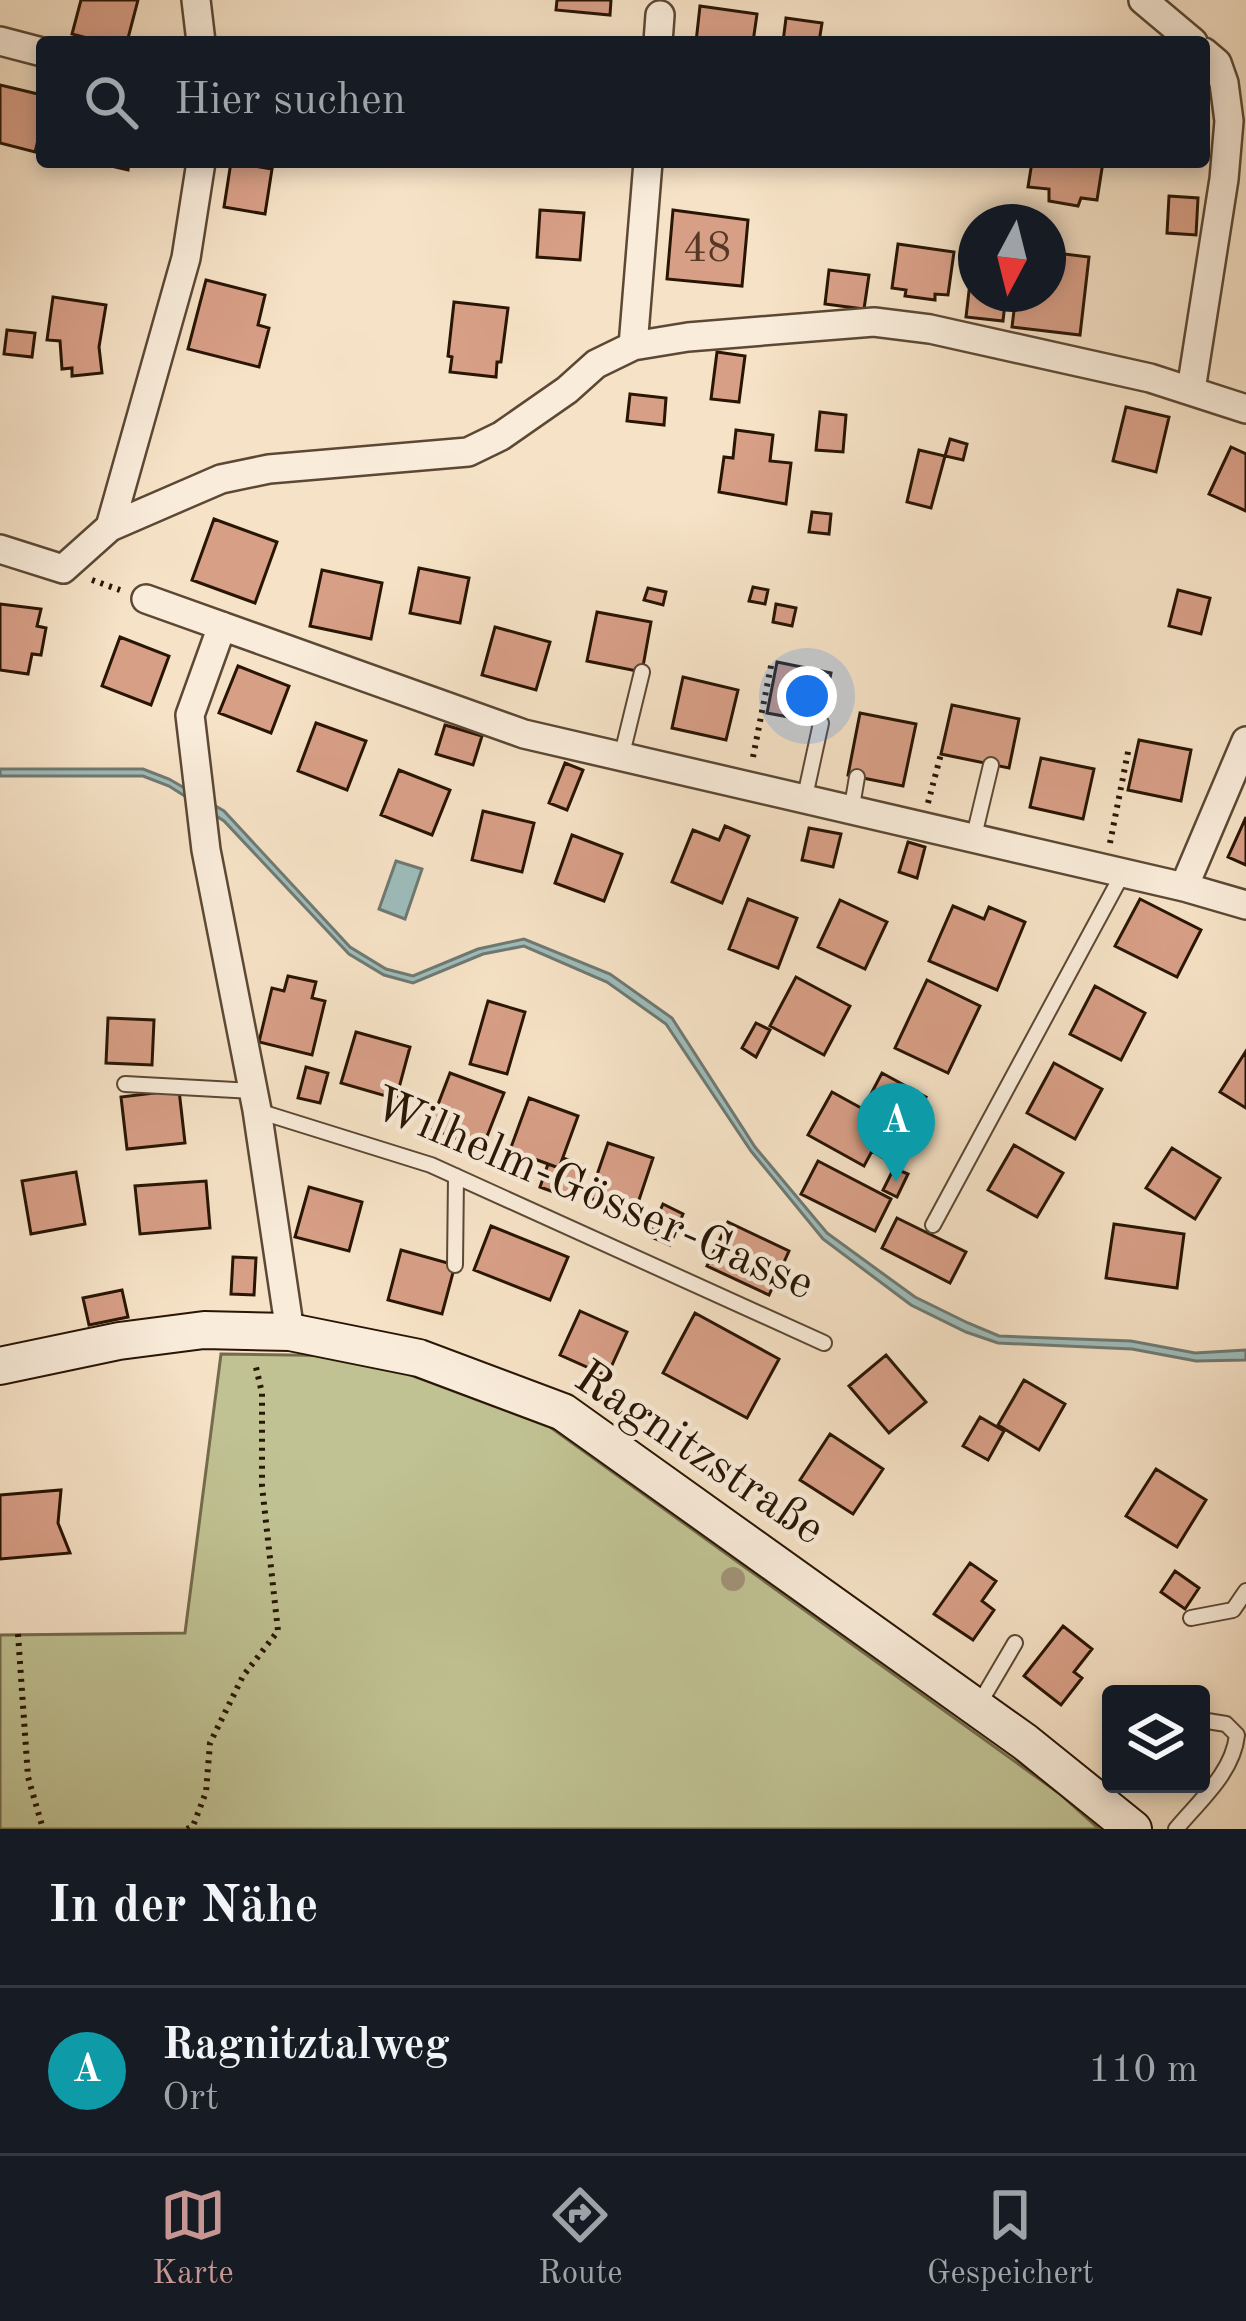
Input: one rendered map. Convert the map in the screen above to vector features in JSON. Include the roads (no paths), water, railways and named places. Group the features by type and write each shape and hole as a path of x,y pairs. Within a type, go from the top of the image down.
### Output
{"main road":[{"name":"Ragnitzstraße","path":"0,1366 204,1330 290,1332 419,1358 563,1412 977,1708 1133,1829"}],"street":[{"path":"196,0 200,36"},
{"path":"1143,0 1185,36"},
{"path":"0,41 36,50"},
{"path":"1191,390 1229,121 1224,82 1210,57"},
{"path":"110,527 186,258 200,168"},
{"path":"633,346 648,168"},
{"path":"0,549 63,569 110,527 221,479 268,469 468,452 501,436 596,364 633,346 754,329 874,322 965,336 1191,390 1246,409"},
{"path":"146,599 524,734 1246,905"},
{"path":"222,626 190,715 206,850 255,1101 290,1332"},
{"path":"1184,887 1246,741"}],"lane":[{"path":"622,758 642,672"},
{"path":"804,801 821,723"},
{"path":"973,840 991,764"},
{"path":"851,812 857,777"},
{"path":"933,1225 1114,872"},
{"name":"Wilhelm-Gösser-Gasse","path":"125,1084 255,1101 431,1165 824,1343"},
{"path":"455,1265 456,1176"},
{"path":"1191,1618 1232,1610 1246,1591"},
{"path":"977,1708 1015,1643"},
{"path":"1210,1721 1226,1724 1237,1735 1235,1750 1210,1789"},
{"path":"1176,1829 1207,1793"}],"water":[{"path":"0,769 143,769 169,779 224,811 350,947 386,969 413,976 478,949 524,939 610,974 672,1018 755,1147 827,1233 915,1297 968,1323 999,1336 1131,1341 1195,1353 1246,1350 1246,1360 1196,1361 1132,1349 998,1343 966,1332 911,1305 823,1239 751,1151 666,1024 607,982 524,946 483,954 413,983 384,975 349,954 224,821 169,786 143,776 0,776"},
{"path":"396,861 422,869 405,919 379,909"}],"place":[{"name":"Ragnitztalweg","path":"896,1182"}]}
